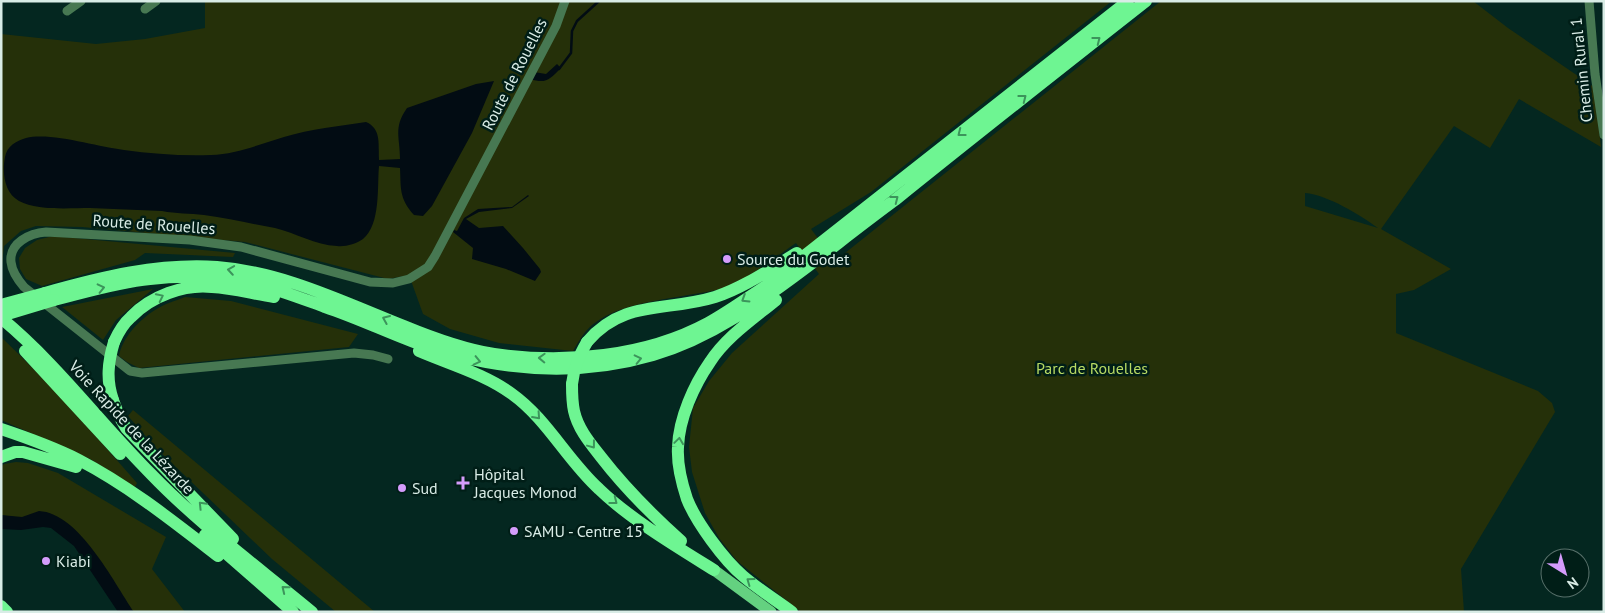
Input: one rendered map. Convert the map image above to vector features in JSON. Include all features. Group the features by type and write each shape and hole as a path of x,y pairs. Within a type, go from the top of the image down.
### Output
{"highway":[{"path":"1,305 150,279 196,278 256,284 320,305 454,355 495,365 541,370 597,367 652,356 684,345 715,331 765,299 855,223 1128,1"},
{"path":"1,317 98,278 148,269 218,268 260,274 315,290 405,327 457,345 493,354 542,358 623,352 649,346 708,323 766,286 855,223 1146,1"},
{"path":"714,570 639,502 587,439 574,412 572,397 574,369 578,357 598,328 611,320 627,313 713,297 736,289 855,223"},
{"path":"792,612 742,575 715,545 688,500 681,473 678,447 685,412 696,385 710,360 731,338 855,223"},
{"path":"258,567 214,517 134,437 119,416 113,400 108,370 109,356 114,342 120,330 131,317 161,295 185,288 211,287 320,305 386,337 487,380 509,392 539,418 578,468 600,491 637,519 714,570"},
{"name":"Voie Rapide de la Lézarde","path":"1,317 44,357 162,486 193,514 312,612"},
{"name":"Voie Rapide de la Lézarde","path":"1,329 33,358 108,441 180,513 292,612"},
{"path":"1,429 79,460 113,479 166,516 292,612"},
{"path":"1,457 15,452 23,452 65,463 84,470 166,516"},
{"path":"1,606 7,612"}],"main road":[{"path":"714,570 771,612"}],"street":[{"path":"67,11 81,1"},
{"path":"145,9 156,1"},
{"name":"Route de Rouelles","path":"388,359 354,353 142,373 130,371 24,287 12,269 11,256 18,244 29,235 38,232 190,240 241,246 370,282 393,283 409,279 428,267 436,256 556,26 565,1"},
{"name":"Chemin Rural 1","path":"1589,1 1597,91 1604,134"}],"green space":[{"name":"Parc de Rouelles","path":"205,1 1112,1 871,192 811,229 835,261 1161,1 1473,1 1508,28 1594,87 1601,147 1519,99 1490,148 1454,126 1381,229 1451,269 1414,290 1396,294 1396,333 1538,391 1552,403 1555,412 1461,569 1464,612 801,612 737,561 719,538 705,513 692,472 689,447 693,408 709,381 732,353 819,274 796,243 751,275 732,285 708,292 631,306 614,312 598,320 586,331 573,351 499,343 450,329 423,314 409,275 388,279 245,242 82,227 36,226 21,231 4,246 1,274 1,34 96,44 145,39 205,28","holes":["1305,193 1324,197 1343,206 1378,228 1305,206"]},
{"path":"53,236 235,253 233,257 145,253 135,260 42,286 26,279 20,269 19,258 25,248 37,240"},
{"path":"153,289 116,320 103,340 62,307"},
{"path":"185,297 231,301 358,334 349,347 139,368 119,356 127,336 143,319 158,308"},
{"path":"1,337 37,372 88,427 137,483 135,487 90,459 1,420"},
{"path":"133,410 375,612 336,612 272,559 156,448 128,416"},
{"path":"28,463 58,473 166,537 152,569 185,612 129,612 82,545 52,523 1,515 1,467 4,464"}],"shaded area":[{"path":"557,64 561,68 547,80 530,79 534,72 546,74"},
{"path":"494,81 472,133 432,206 423,216 414,215 403,198 400,168 379,166 377,205 373,224 363,239 347,246 329,245 275,228 204,215 162,211 35,206 19,201 14,197 5,182 5,157 12,144 26,138 37,137 61,138 145,153 211,155 239,151 304,132 366,122 377,133 379,160 400,159 398,133 400,121 407,108 476,84"},
{"path":"528,195 512,208 479,212 466,219 479,228 503,226 540,269 541,272 535,281 506,269 472,259 473,248 453,232 454,230 457,231 464,218 478,209 512,207"},
{"path":"39,511 54,515 68,523 81,536 94,551 134,612 118,612 74,546 51,528 1,529 1,515 22,517"}],"waterway":[{"path":"559,69 571,53 572,31 577,21 599,1"}],"place":[{"name":"Source du Godet","path":"727,259"},
{"name":"Hôpital Jacques Monod","path":"463,483"},
{"name":"Sud","path":"402,488"},
{"name":"SAMU - Centre 15","path":"514,531"},
{"name":"Kiabi","path":"46,561"}]}
